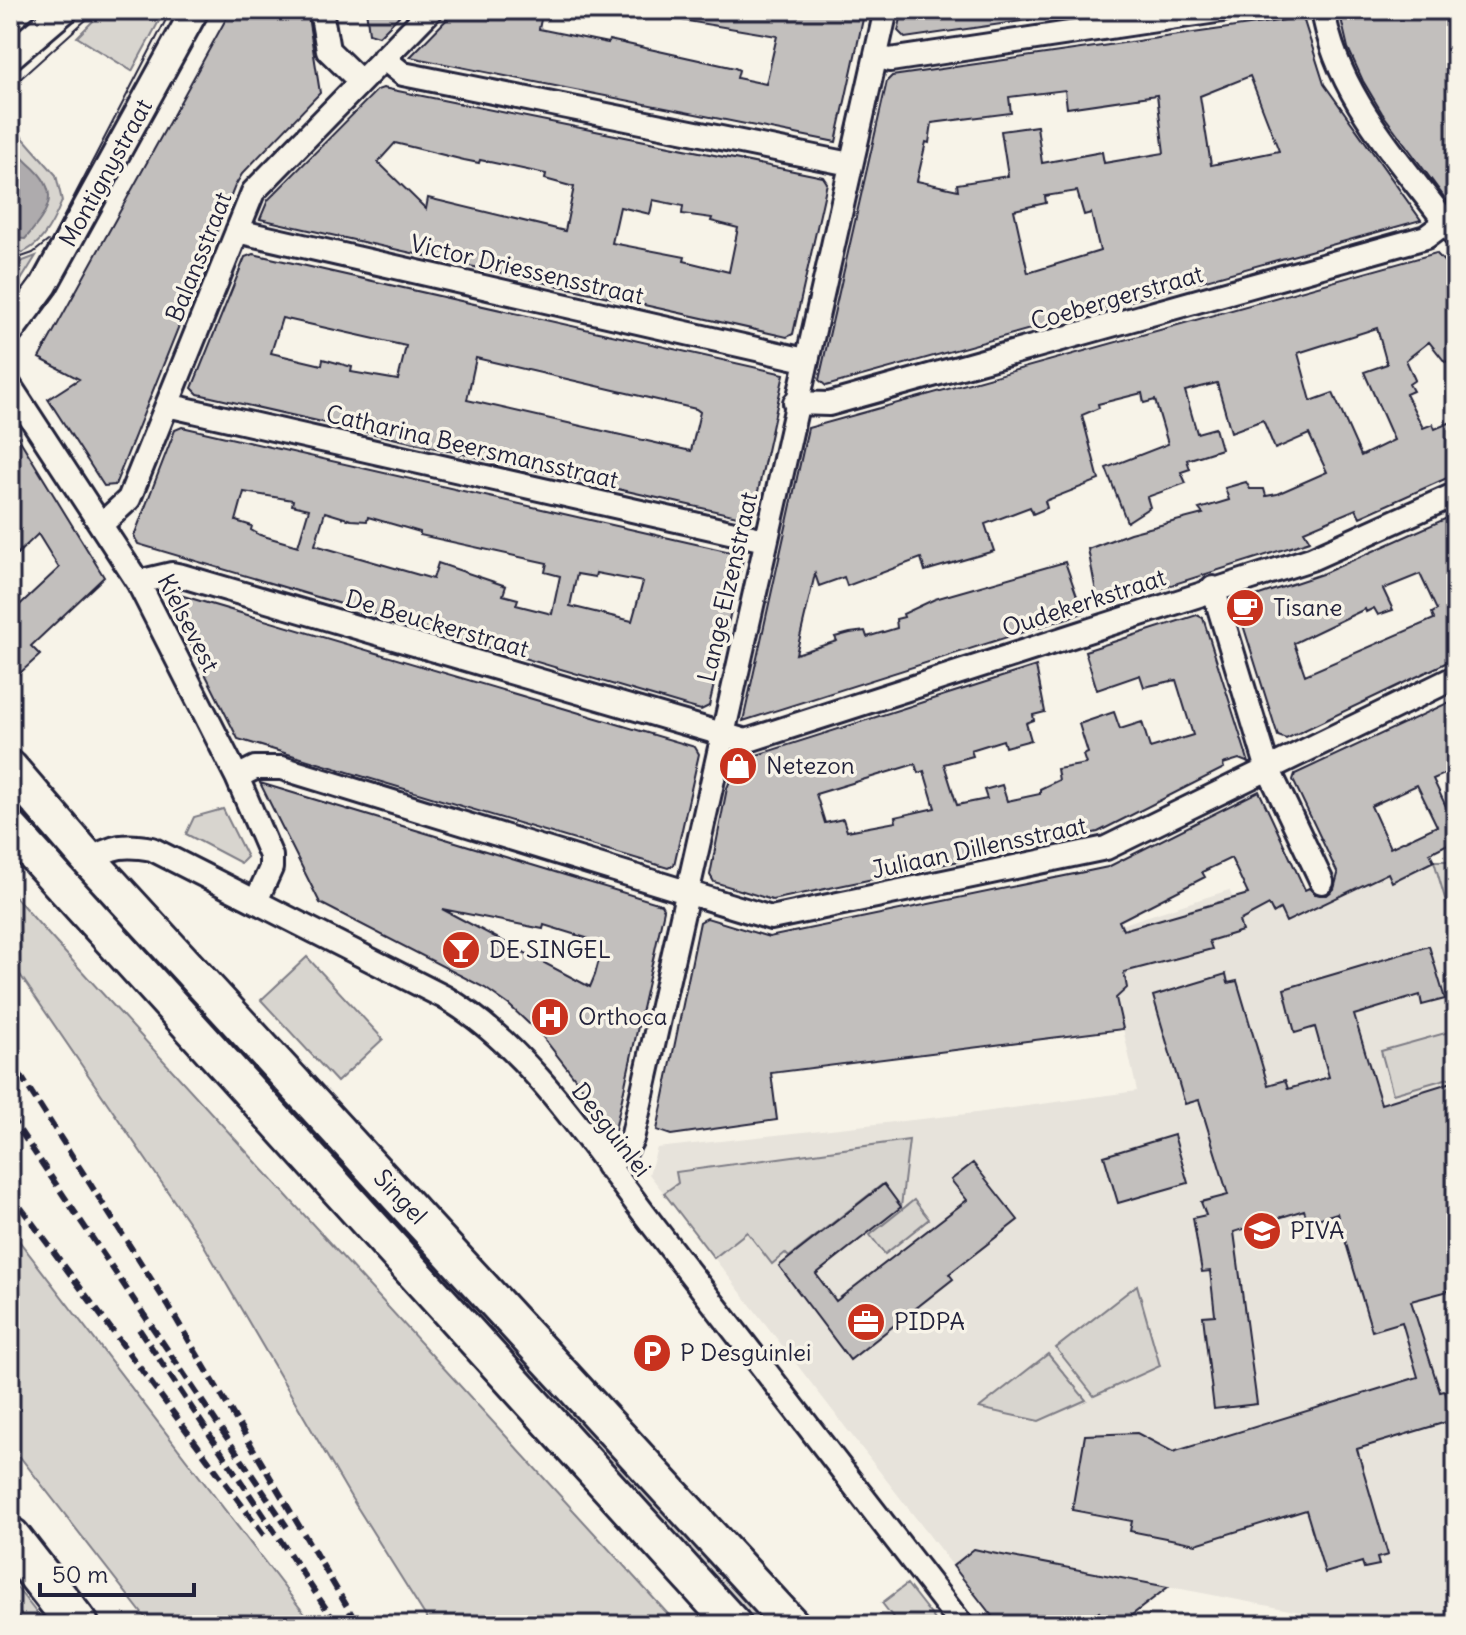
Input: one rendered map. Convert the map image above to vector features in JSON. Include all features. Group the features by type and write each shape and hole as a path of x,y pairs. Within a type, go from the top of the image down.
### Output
{"highway":[{"path":"10,1538 78,1625"}],"main road":[{"name":"Singel","path":"10,768 90,861 792,1625"},
{"name":"Singel","path":"10,828 734,1625"}],"street":[{"path":"10,56 64,10"},
{"name":"Montignystraat","path":"10,331 44,285 195,10"},
{"path":"321,10 328,50 360,81"},
{"name":"Balansstraat","path":"102,524 129,499 237,231 261,182 431,10"},
{"name":"Lange Elzenstraat","path":"607,1166 625,1152 632,1139 795,403 886,10"},
{"path":"876,56 890,60 1223,10"},
{"path":"1323,10 1331,49 1356,102 1451,229"},
{"path":"383,58 403,74 850,164"},
{"name":"Coebergerstraat","path":"795,403 829,404 1129,323 1451,229"},
{"name":"Victor Driessensstraat","path":"237,231 805,360"},
{"name":"Kielsevest","path":"10,386 138,582 237,777 271,856 271,868 256,901"},
{"name":"Catharina Beersmansstraat","path":"167,405 765,540"},
{"name":"Oudekerkstraat","path":"721,734 746,741 1213,588 1311,559 1456,494"},
{"name":"De Beuckerstraat","path":"138,582 172,574 182,576 721,734"},
{"path":"1213,588 1267,766 1322,882"},
{"name":"Juliaan Dillensstraat","path":"237,777 255,768 282,768 771,918 1106,848 1267,766 1456,677"},
{"name":"Desguinlei","path":"90,861 110,847 135,845 152,849 444,997 486,1023 523,1061 607,1166 962,1625"}],"shaded area":[{"path":"104,10 165,10 132,71 77,37"},
{"path":"10,123 56,175 62,201 54,220 37,243 20,254 10,256"},
{"path":"10,147 39,174 49,192 46,209 25,239 10,238"},
{"path":"36,256 10,298 10,266"},
{"path":"10,783 772,1625 748,1625 10,809"},
{"path":"223,809 247,857 241,863 186,834 194,817"},
{"name":"PIVA","path":"1421,834 1434,861 1456,936 1456,1625 1367,1625 975,1549 953,1566 649,1174 657,1148 976,1113 1137,1091 1102,936 1111,928 1229,890 1243,918"},
{"path":"1434,861 1456,861 1456,936"},
{"path":"10,891 678,1625 431,1625 352,1499 202,1242 10,960"},
{"path":"307,957 383,1039 337,1082 261,1000"},
{"path":"1456,1030 1456,1076 1393,1094 1381,1051"},
{"path":"909,1140 901,1207 883,1184 789,1257 785,1253 772,1264 747,1232 714,1258 664,1193 678,1183 676,1172"},
{"path":"914,1200 929,1219 885,1254 870,1235"},
{"path":"10,1229 313,1625 151,1625 10,1444"},
{"path":"1137,1285 1160,1366 1094,1396 1056,1348"},
{"path":"1048,1354 1086,1400 1039,1421 979,1408"},
{"path":"10,1579 46,1625 26,1625 10,1605"},
{"path":"907,1584 939,1625 899,1625 882,1603"}],"building":[{"path":"231,10 307,10 320,93 242,174 235,186 115,485 104,486 48,399 79,379 39,358"},
{"path":"366,10 405,10 379,36 369,33"},
{"path":"456,10 543,10 539,29 608,43 609,40 735,68 739,70 737,78 766,84 777,36 675,19 675,10 752,10 791,16 792,10 865,10 836,142 410,57"},
{"path":"903,10 1029,10 1029,20 905,38 898,31"},
{"path":"1339,10 1456,10 1456,213 1382,113 1363,81 1348,48"},
{"path":"1299,18 1304,21 1324,84 1421,220 826,386 819,380 887,81 892,76","holes":["1250,76 1279,151 1211,165 1200,96","1065,90 1067,108 1157,95 1164,153 1104,163 1102,152 1042,163 1037,126 1001,131 1008,176 957,184 958,190 917,181 932,123 1011,113 1009,97","1077,191 1084,215 1091,213 1100,251 1028,273 1014,210 1046,203 1045,196"]},
{"path":"383,88 823,177 827,183 793,334 787,337 260,219 268,200 377,90","holes":["395,143 464,160 479,163 480,160 546,174 545,179 574,187 565,231 428,198 426,209 378,162","653,200 683,206 682,214 712,218 711,221 738,228 729,272 684,261 685,257 612,243 620,207 650,214"]},
{"path":"1436,253 1456,274 1456,358 1445,362 1429,342 1406,360 1415,380 1409,384 1413,391 1406,394 1423,428 1433,424 1435,429 1456,420 1456,474 1360,517 1356,509 1304,531 1310,541 1099,608 1088,549 1130,533 1203,514 1199,509 1229,500 1225,488 1246,482 1250,489 1264,489 1266,496 1327,472 1309,434 1275,449 1263,420 1231,432 1217,383 1185,391 1197,433 1215,428 1221,449 1187,460 1190,469 1181,472 1186,483 1147,497 1150,507 1127,522 1106,468 1168,444 1155,400 1144,403 1142,393 1098,404 1099,408 1082,415 1099,480 1045,501 1047,508 1033,514 1030,507 985,524 994,551 925,571 921,558 847,586 844,577 819,586 815,574 796,654 837,641 835,637 850,633 865,631 867,637 897,628 896,619 935,599 1065,562 1083,613 743,721 808,428","holes":["1377,328 1387,364 1364,372 1394,440 1361,456 1333,393 1311,401 1298,353"]},
{"path":"253,254 784,374 753,514 746,518 198,394 192,388 245,257","holes":["282,318 406,346 398,380 351,372 352,367 323,359 322,365 271,353","476,358 696,409 700,412 691,451 467,400"]},
{"path":"10,424 104,577 31,646 40,655 10,682 10,614 59,568 38,534 10,561"},
{"path":"182,427 744,555 709,706 701,710 686,706 138,544 134,536 175,430","holes":["244,492 293,500 292,505 309,509 298,546 260,535 251,530 252,526 236,521","325,512 351,520 367,521 368,517 420,532 420,535 547,563 545,572 560,576 552,614 516,605 518,599 503,595 506,586 438,563 433,579 315,545","596,573 643,582 632,621 570,606 577,574 595,577"]},
{"path":"1456,514 1456,658 1286,739 1278,736 1238,609 1241,601 1322,574","holes":["1420,574 1437,610 1432,613 1434,619 1305,675 1294,643 1365,609 1366,612 1374,608 1378,615 1393,610 1383,589"]},
{"path":"163,590 695,747 699,754 674,865 668,868 238,739"},
{"path":"1197,615 1203,618 1249,763 1239,759 1223,764 1224,768 1098,832 772,900 714,882 710,875 727,788 738,761 1036,666 1045,712 1033,715 1034,720 1026,723 1031,740 1005,747 1003,740 971,750 973,756 944,764 957,805 987,799 984,790 1002,785 1007,801 1040,794 1040,789 1059,780 1057,769 1086,764 1083,755 1088,753 1079,724 1114,712 1120,729 1142,722 1150,748 1193,735 1176,680 1144,687 1140,675 1097,690 1085,651","holes":["915,764 918,773 924,771 935,808 895,817 896,822 847,831 843,819 825,823 816,794"]},
{"path":"1456,699 1456,769 1433,779 1452,819 1456,840 1430,853 1434,861 1392,882 1388,873 1286,922 1280,909 1273,913 1269,905 1239,921 1242,931 1209,941 1212,949 1124,972 1127,988 1116,998 1123,1029 771,1073 777,1120 671,1135 657,1130 700,922 707,918 769,937 1108,867 1259,791 1305,890 1309,888 1315,894 1327,895 1334,889 1338,874 1293,780 1295,774","holes":["1417,785 1437,826 1390,848 1371,806","1231,858 1248,894 1123,930 1119,921 1205,877 1202,872"]},
{"path":"260,783 661,904 664,910 615,1130 542,1036 509,1005 485,988 320,903","holes":["442,909 543,929 544,925 603,945 590,987"]},
{"path":"1429,946 1445,999 1422,1005 1420,995 1354,1015 1381,1104 1452,1082 1456,1096 1456,1289 1411,1301 1440,1392 1445,1391 1453,1420 1357,1449 1388,1555 1377,1558 1379,1565 1364,1568 1362,1562 1325,1573 1306,1510 1196,1544 1130,1531 1132,1521 1072,1510 1085,1435 1137,1433 1173,1452 1418,1377 1402,1322 1372,1331 1337,1213 1308,1222 1304,1210 1234,1232 1257,1404 1214,1409 1203,1316 1215,1315 1210,1271 1202,1272 1193,1218 1206,1215 1201,1202 1228,1195 1199,1100 1185,1104 1153,996 1226,974 1228,983 1237,981 1268,1085 1285,1080 1288,1089 1329,1077 1315,1027 1295,1033 1284,989"},
{"path":"1174,1135 1188,1183 1118,1203 1104,1156"},
{"path":"973,1163 1018,1220 949,1274 953,1279 850,1360 779,1266 884,1184 901,1207 816,1274 836,1301 967,1200 951,1180"},
{"path":"974,1549 1168,1587 1119,1625 1109,1625 1099,1612 1082,1625 999,1625 953,1566"}],"tram line":[{"path":"10,88 97,10"},
{"path":"10,307 36,270 171,10"},
{"path":"10,261 33,253 48,241"}],"railway":[{"path":"10,1059 169,1307 358,1625"},
{"path":"10,1116 287,1527"},
{"path":"10,1193 264,1535"},
{"path":"139,1329 337,1625"}],"place":[{"name":"Tisane","path":"1245,608"},
{"name":"Netezon","path":"738,766"},
{"name":"DE SINGEL","path":"461,950"},
{"name":"Orthoca","path":"550,1017"},
{"name":"PIVA","path":"1262,1231"},
{"name":"PIDPA","path":"866,1322"},
{"name":"P Desguinlei","path":"652,1353"}]}
